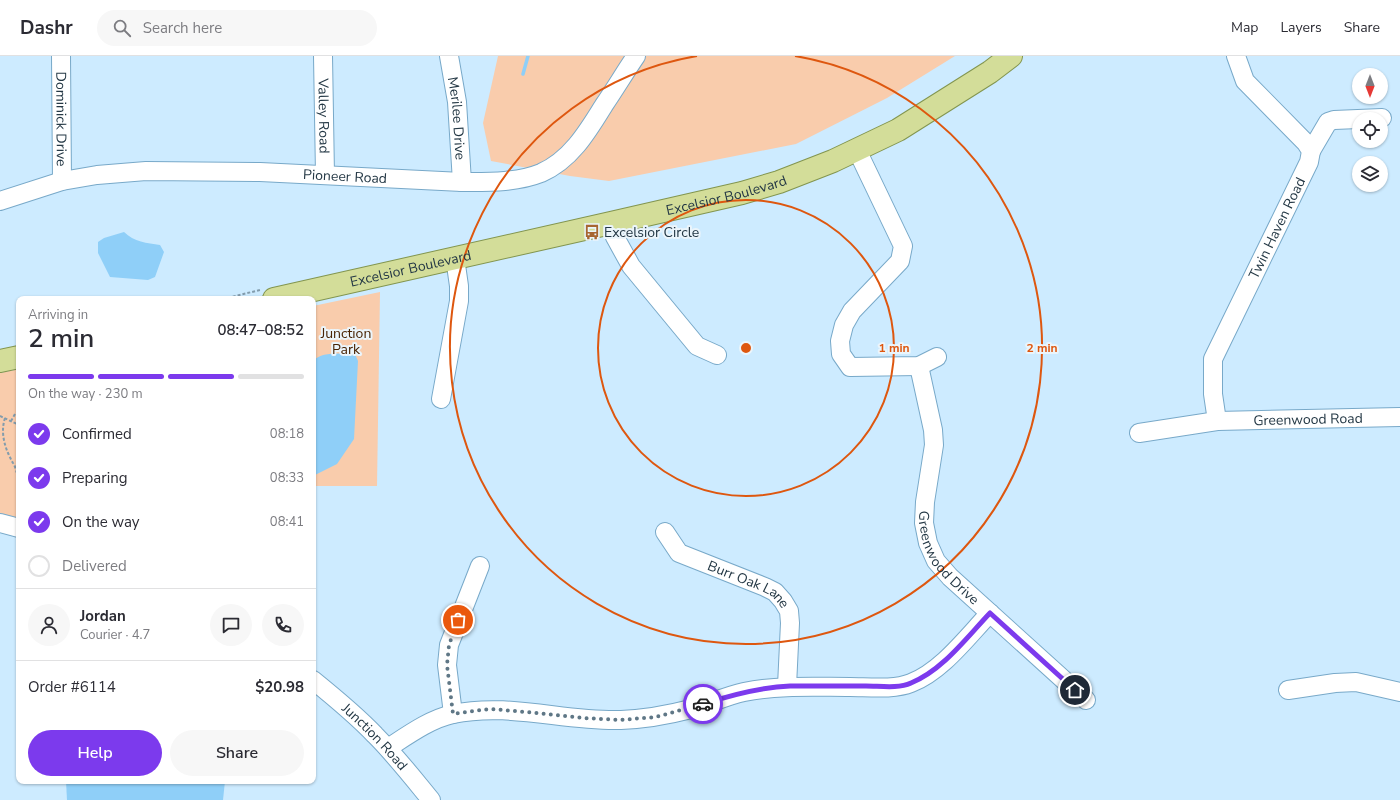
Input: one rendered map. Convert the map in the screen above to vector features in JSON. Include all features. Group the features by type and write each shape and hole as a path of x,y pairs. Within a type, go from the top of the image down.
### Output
{"main road":[{"name":"Excelsior Boulevard","path":"270,294 455,258 742,193 779,182 833,161 898,130 990,72 1011,56"},
{"path":"0,361 16,357"}],"street":[{"name":"Dominick Drive","path":"61,56 62,181"},
{"name":"Valley Road","path":"323,56 325,175"},
{"name":"Merilee Drive","path":"449,56 457,102 462,182"},
{"name":"Pioneer Road","path":"0,201 62,181 97,175 146,171 260,172 462,182 490,182 516,179 540,173 562,160 585,135 636,56"},
{"path":"1236,56 1245,81 1306,143 1311,151"},
{"name":"Twin Haven Road","path":"1217,421 1213,394 1213,359 1309,162 1311,151 1328,122 1334,120 1352,119"},
{"path":"857,150 903,246 900,261 852,311 844,325 840,341 841,354 850,367 919,366 937,357"},
{"path":"611,223 615,237 631,266 697,346 717,356"},
{"path":"442,399 459,301 459,286 455,258"},
{"name":"Greenwood Drive","path":"919,366 933,430 934,445 925,502 924,523 928,543 936,561 950,577 1086,700"},
{"name":"Greenwood Road","path":"1139,433 1217,421 1400,416"},
{"path":"0,523 16,527"},
{"name":"Burr Oak Lane","path":"664,532 679,553 765,587 775,592 783,601 789,611 790,623 788,686"},
{"path":"453,714 447,665 449,645 480,566"},
{"path":"388,748 412,732 453,714 489,709 620,720 656,717 743,693 767,688 788,686 892,686 910,684 926,676 944,662 990,613"},
{"name":"Junction Road","path":"316,682 343,704 388,748 431,800"},
{"path":"1288,690 1335,682 1356,682 1400,692"}],"path":[{"path":"251,296 270,294"},
{"path":"11,421 16,413"},
{"path":"0,416 16,424"},
{"path":"5,418 1,425 2,439 5,449 16,470"}],"green space":[{"path":"498,56 955,56 887,98 796,144 609,181 570,176 491,161 483,123"},
{"name":"Junction Park","path":"380,292 377,486 316,486 316,305"},
{"path":"16,370 16,522 0,517 0,373"}],"water":[{"path":"124,232 136,240 160,245 164,252 155,277 148,280 110,277 98,253 98,242 104,238"},
{"path":"327,354 355,354 358,361 354,439 337,464 316,474 316,359"},
{"path":"66,784 225,784 223,800 67,800"}],"waterway":[{"path":"523,74 528,56"}],"way so far":[{"path":"458,620 449,645 447,665 453,714 489,709 620,720 656,717 703,704"}],"place":[{"name":"Excelsior Circle","path":"592,232"}],"route":[{"path":"703,704 767,688 788,686 892,686 910,684 926,676 944,662 990,613 1075,690"}]}
